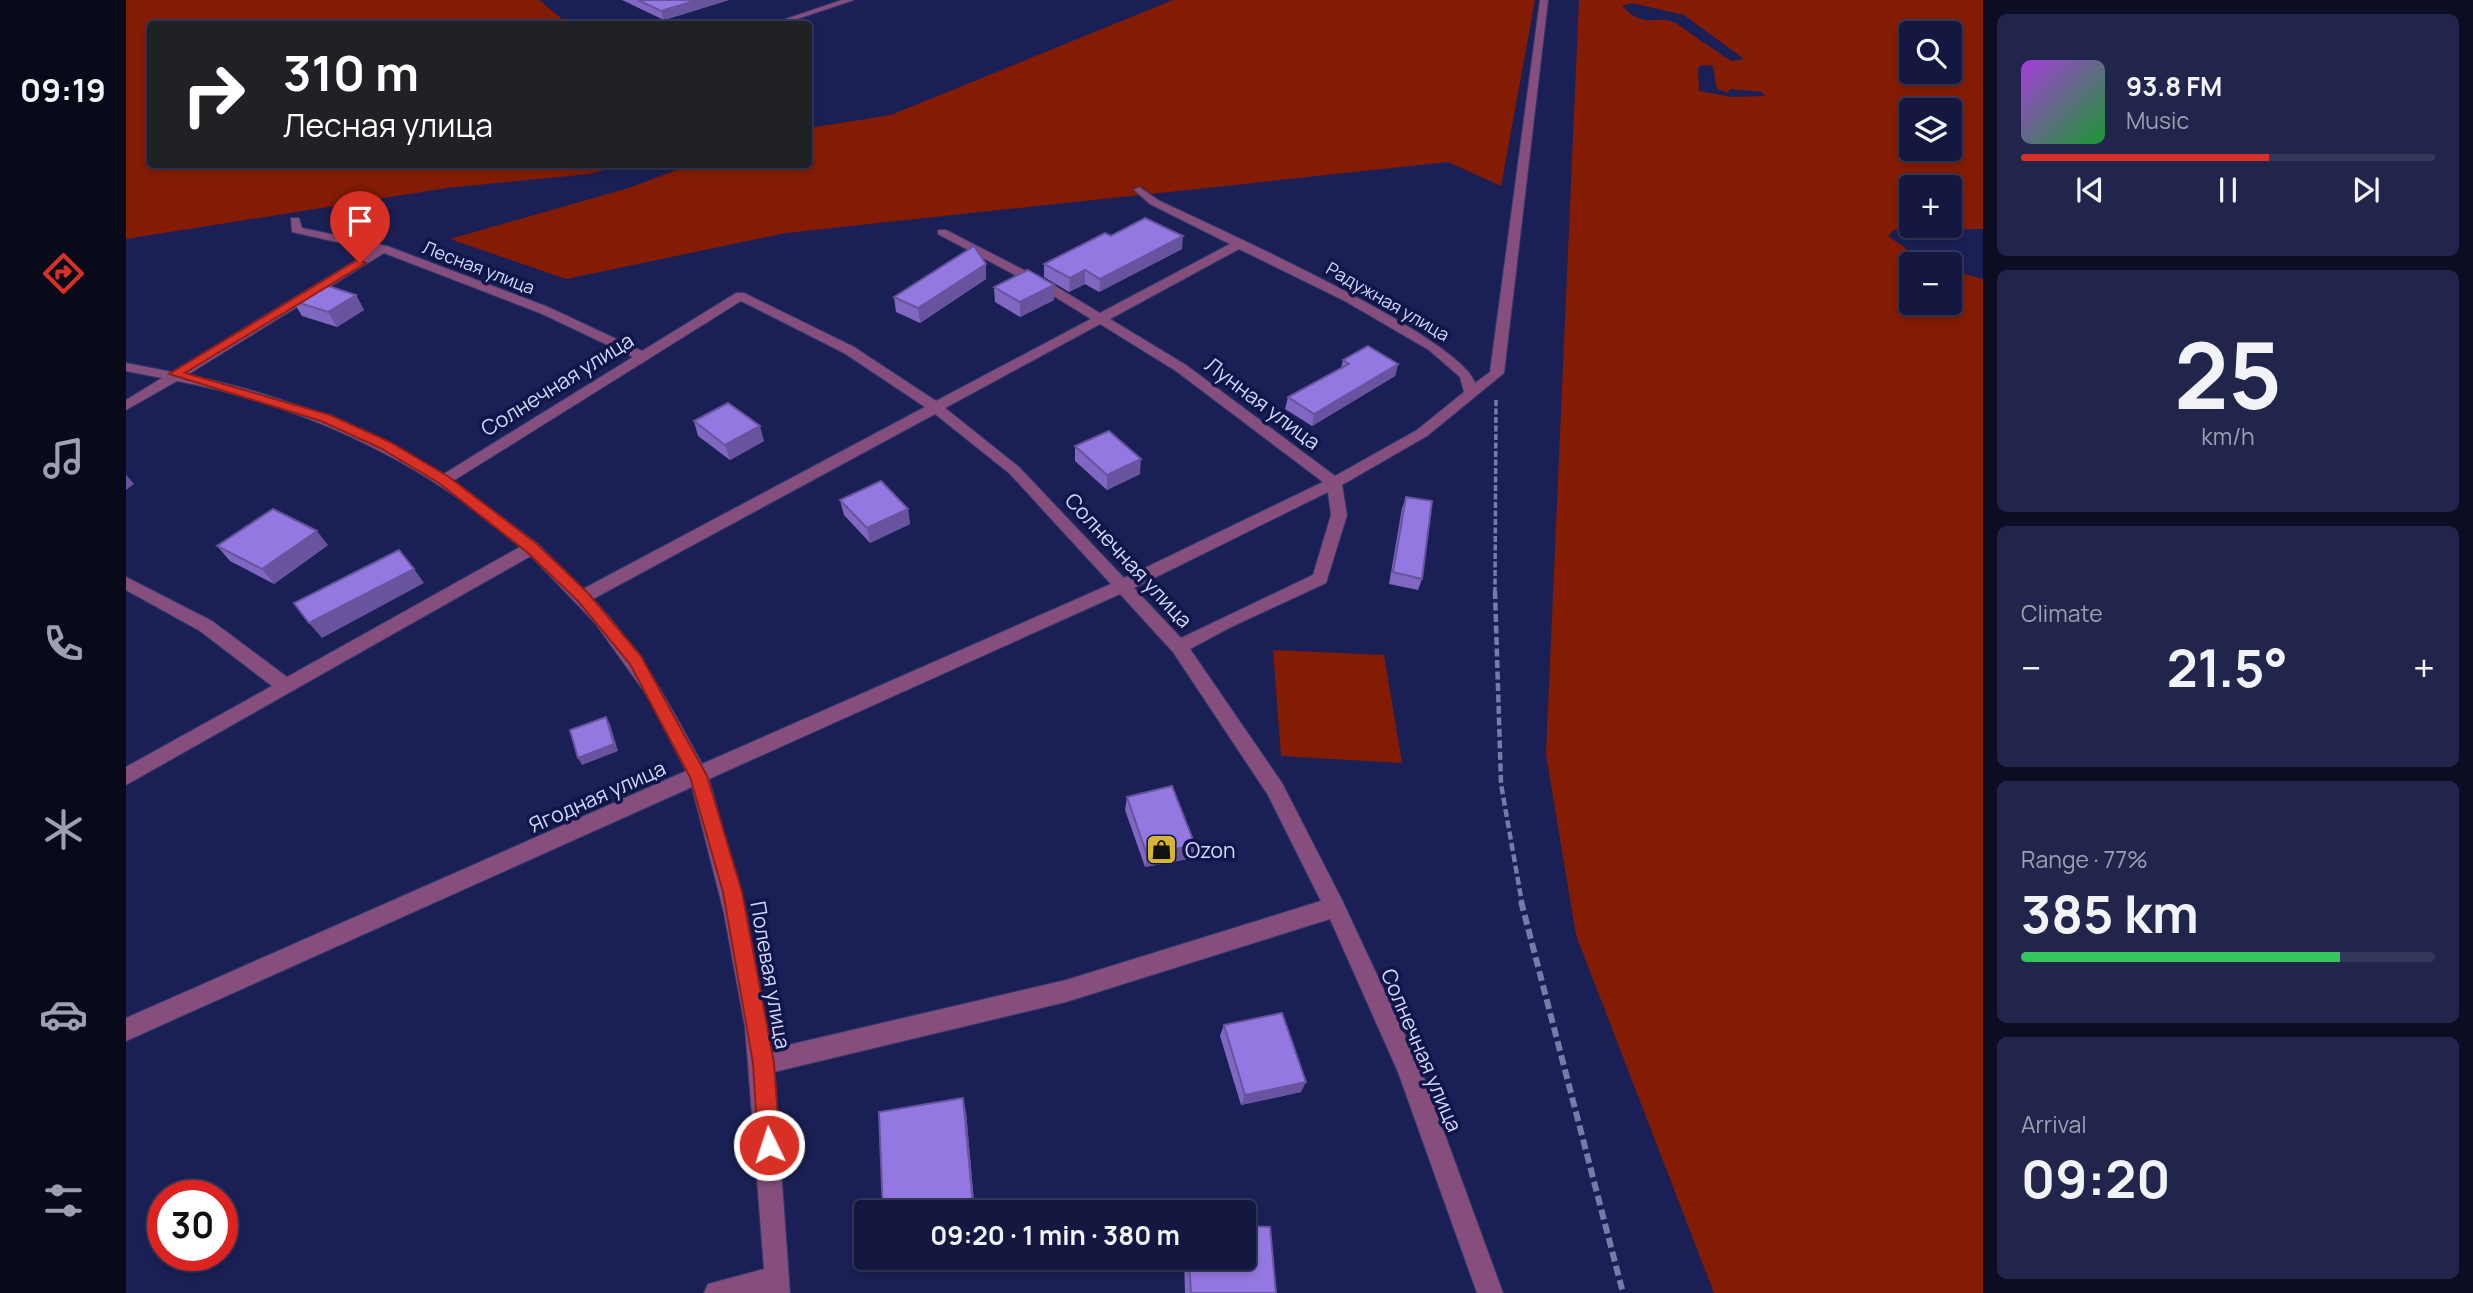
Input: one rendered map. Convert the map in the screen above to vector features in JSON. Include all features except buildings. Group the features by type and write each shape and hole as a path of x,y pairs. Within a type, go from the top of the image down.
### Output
{"street":[{"path":"784,21 850,0"},
{"path":"1124,585 1334,483 1422,433 1497,373 1544,0"},
{"name":"Радужная улица","path":"1139,190 1154,202 1347,297 1434,347 1465,375 1472,395"},
{"name":"Лесная улица","path":"295,220 296,230 383,249 544,310 644,356"},
{"name":"Лунная улица","path":"942,232 1051,289 1181,368 1334,483"},
{"path":"583,597 1241,243"},
{"path":"126,405 383,249"},
{"name":"Солнечная улица","path":"444,480 740,296 849,350 935,407 1014,470 1124,585 1178,647 1275,789 1335,907 1409,1069 1490,1293"},
{"name":"Полевая улица","path":"126,367 175,374 326,418 385,445 444,480 532,548 583,597 636,660 698,776 733,892 764,1063 777,1287"},
{"path":"1178,647 1223,623 1321,579 1339,515 1334,483"},
{"path":"126,777 532,548"},
{"path":"126,583 206,626 287,687"},
{"name":"Ягодная улица","path":"126,1030 1124,585"},
{"path":"764,1063 1066,991 1335,907"},
{"path":"717,1293 777,1287"}],"path":[{"path":"1497,373 1495,664 1501,784 1525,922 1623,1293"}],"shaded area":[{"path":"126,0 539,0 564,21 147,21 147,168 614,168 589,174 447,188 126,239"},
{"path":"1173,0 1535,0 1501,186 1448,162 786,233 566,279 450,239 632,187 681,168 812,168 812,128 891,115"},
{"path":"1579,0 1983,0 1983,229 1962,229 1962,175 1899,175 1899,230 1894,230 1888,236 1911,252 1899,252 1899,315 1962,315 1962,273 1983,279 1983,1293 1714,1293 1576,935 1546,754","holes":["1632,3 1684,15 1744,59 1730,60 1670,21 1638,18 1622,6","1702,65 1713,66 1717,89 1728,93 1730,89 1762,92 1765,96 1732,97 1699,91 1698,68"]},
{"path":"1273,650 1384,655 1402,763 1281,756"}],"place":[{"name":"Ozon","path":"1162,850"}],"route":[{"path":"360,263 175,374 269,399 326,418 385,445 444,480 532,548 583,597 636,660 698,776 733,892 764,1063 769,1145"}]}
